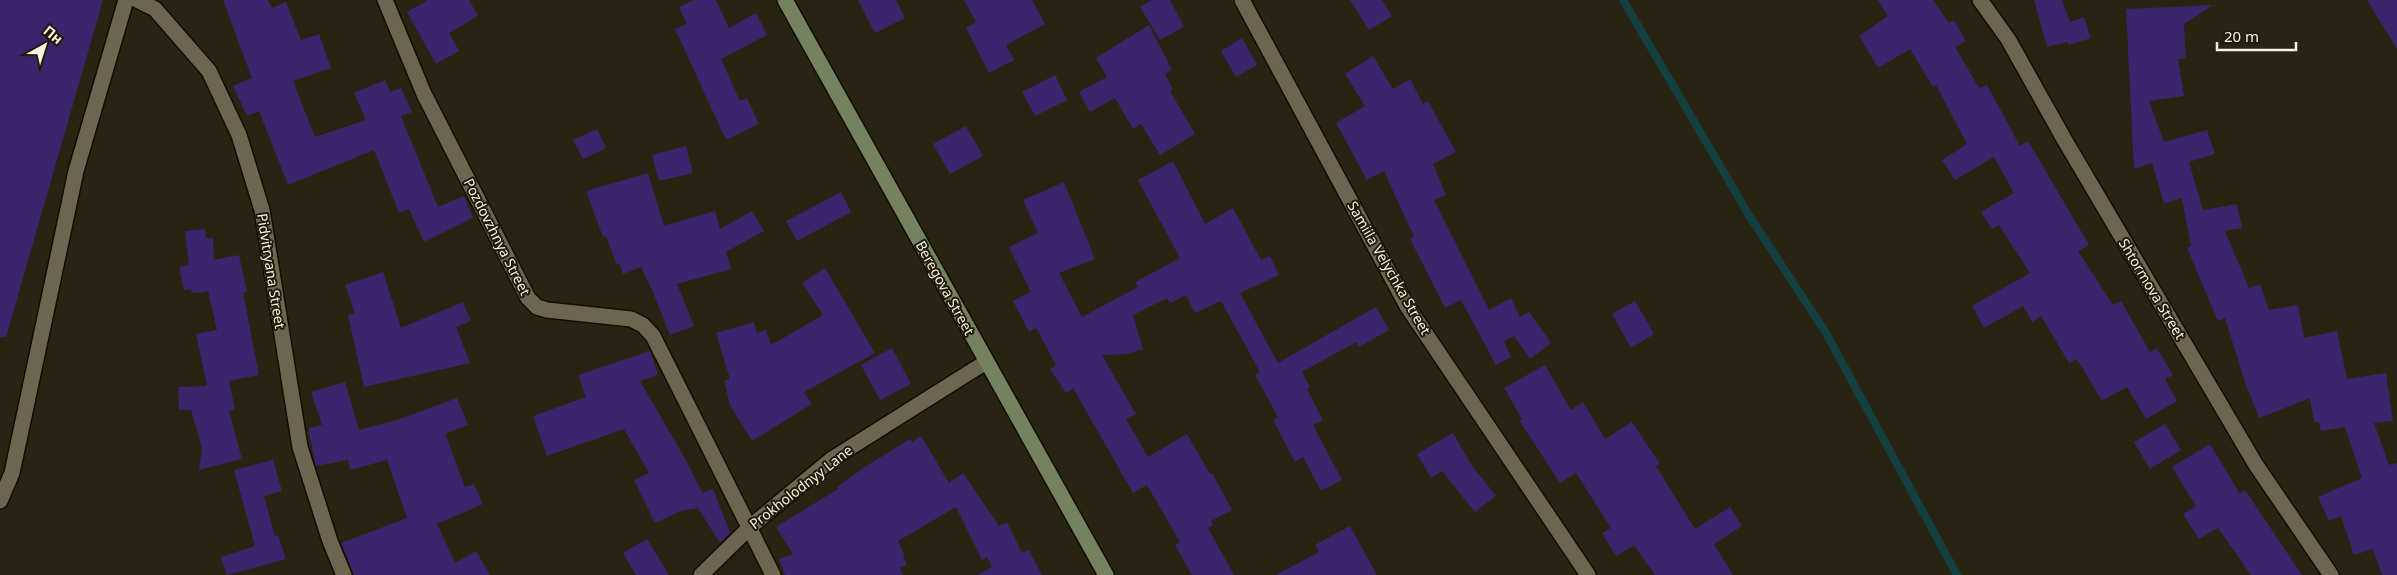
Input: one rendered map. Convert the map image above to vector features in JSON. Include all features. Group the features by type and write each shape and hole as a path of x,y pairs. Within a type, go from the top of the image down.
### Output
{"street":[{"path":"0,501 12,473 76,171 126,0"},
{"name":"Pidvitryana Street","path":"137,0 155,9 209,71 239,135 262,210 300,447 330,541 344,575"},
{"name":"Pozdovzhnya Street","path":"385,0 424,94 528,298 537,307 547,310 631,319 644,325 653,336 774,575"},
{"name":"Beregova Street","path":"785,0 1106,575"},
{"name":"Samiila Velychka Street","path":"1242,0 1407,306 1588,575"},
{"name":"Shtormova Street","path":"1980,0 2008,40 2064,140 2256,465 2331,575"},
{"name":"Prokholodnyy Lane","path":"701,575 750,527 832,459 986,362"}],"building":[{"path":"0,0 103,0 6,337 0,337"},
{"path":"223,0 268,0 272,8 286,2 301,40 319,34 331,68 293,81 315,137 366,120 354,93 385,80 390,92 401,88 412,112 401,116 438,207 464,196 473,218 424,242 409,209 399,213 374,150 288,185 259,111 247,116 233,86 252,78"},
{"path":"428,0 469,0 478,16 449,33 459,51 436,64 407,12"},
{"path":"694,0 716,0 729,28 756,13 767,35 721,59 740,101 747,98 759,124 726,140 675,29 687,24 679,7"},
{"path":"858,0 896,0 905,18 875,33"},
{"path":"964,0 1032,0 1045,24 1006,45 1014,60 989,73 966,28 976,22"},
{"path":"1152,0 1170,0 1184,27 1160,40 1140,7"},
{"path":"1350,0 1382,0 1392,16 1369,30"},
{"path":"1878,0 1933,0 1949,23 1954,20 1966,41 1955,47 1979,88 1987,85 2020,146 2028,141 2089,245 2078,251 2113,305 2121,301 2150,352 2157,348 2173,375 2165,379 2177,401 2146,419 2127,387 2102,401 2077,359 2069,363 2041,316 2032,322 2023,306 1984,328 1972,306 2030,273 1999,225 1992,229 1981,212 2014,193 1994,157 1955,180 1942,160 1967,144 1936,85 1933,87 1910,49 1878,68 1859,36 1888,16"},
{"path":"2034,0 2062,0 2070,22 2084,17 2091,38 2069,45 2067,42 2047,47"},
{"path":"2367,0 2397,0 2397,49"},
{"path":"2213,5 2184,24 2186,59 2178,59 2184,96 2149,101 2164,142 2207,130 2215,154 2189,162 2203,210 2237,204 2242,228 2225,231 2249,288 2260,284 2269,310 2298,305 2304,338 2337,331 2347,379 2386,373 2393,421 2374,423 2389,465 2397,463 2397,575 2382,575 2373,549 2354,555 2341,516 2329,521 2318,497 2362,478 2345,427 2321,431 2319,422 2314,422 2310,398 2259,418 2245,382 2225,318 2218,321 2187,248 2191,246 2182,198 2164,203 2152,163 2134,169 2126,9"},
{"path":"1149,25 1172,70 1165,74 1173,89 1170,91 1195,134 1160,155 1141,124 1133,129 1115,98 1090,112 1079,92 1107,77 1096,58"},
{"path":"1242,38 1257,65 1236,77 1221,51"},
{"path":"1373,56 1393,89 1410,79 1423,104 1428,101 1456,152 1433,164 1446,195 1434,200 1489,310 1511,298 1520,317 1529,312 1551,343 1530,359 1514,336 1504,341 1511,357 1496,365 1461,300 1445,308 1410,239 1414,237 1384,171 1367,180 1336,123 1365,106 1345,74"},
{"path":"1055,75 1067,100 1035,116 1022,92"},
{"path":"966,126 983,156 950,174 933,144"},
{"path":"597,129 606,148 583,159 573,140"},
{"path":"686,146 693,173 659,181 652,155"},
{"path":"1173,161 1205,224 1233,208 1261,260 1270,256 1279,275 1240,293 1278,363 1376,307 1389,330 1359,347 1356,342 1302,372 1310,388 1307,389 1323,420 1313,425 1342,480 1321,491 1303,457 1295,462 1273,420 1278,417 1255,375 1260,372 1221,301 1195,313 1186,295 1170,303 1167,298 1133,315 1143,349 1128,354 1102,355 1136,414 1126,419 1148,457 1187,434 1210,474 1212,473 1232,510 1211,521 1213,525 1208,528 1234,575 1192,575 1175,545 1180,542 1147,485 1133,493 1073,388 1066,393 1050,369 1056,365 1036,328 1029,332 1013,301 1031,292 1009,247 1038,233 1023,200 1064,182 1095,259 1059,273 1082,317 1138,287 1135,282 1180,258 1138,180"},
{"path":"648,173 664,226 715,211 720,229 752,211 764,231 726,252 731,269 677,284 694,326 670,335 641,267 623,274 619,263 617,265 606,236 603,237 586,191"},
{"path":"841,192 851,212 797,241 786,221"},
{"path":"205,229 206,238 213,238 214,260 239,255 247,292 243,293 259,375 229,381 235,409 229,411 242,459 199,470 202,448 191,410 179,410 178,387 207,386 196,334 217,330 208,291 199,293 191,292 191,289 184,290 179,267 189,265 185,231"},
{"path":"825,268 875,353 804,392 812,404 752,441 730,405 724,381 730,379 716,333 754,322 757,333 766,330 771,345 823,315 802,283"},
{"path":"383,272 401,328 463,302 471,321 456,327 470,363 364,387 348,315 355,313 345,285"},
{"path":"1635,301 1654,334 1631,348 1612,314"},
{"path":"892,348 911,384 880,400 861,365"},
{"path":"650,351 658,375 640,381 687,462 702,493 713,489 730,533 720,543 698,508 681,511 655,523 634,480 649,473 624,429 547,456 533,416 586,397 578,375"},
{"path":"1545,365 1571,410 1583,402 1605,439 1632,422 1660,464 1656,466 1695,529 1730,507 1742,526 1714,544 1733,575 1655,575 1634,545 1616,556 1602,533 1611,528 1576,473 1560,483 1519,420 1522,419 1504,388"},
{"path":"345,382 359,430 397,420 457,398 468,425 445,434 465,487 474,484 483,504 437,524 455,563 476,551 490,575 354,575 341,543 407,518 387,460 350,470 348,460 316,466 308,428 322,425 311,392"},
{"path":"2165,424 2181,450 2150,469 2134,442"},
{"path":"1453,433 1472,466 1496,496 1475,512 1442,471 1431,478 1417,454"},
{"path":"921,436 949,483 963,473 999,526 1007,522 1022,553 1029,550 1042,575 977,575 992,567 987,557 982,560 956,507 898,541 907,565 900,568 903,575 785,575 779,559 793,554 776,527 838,489 837,487 868,465 910,439 912,442"},
{"path":"2210,444 2240,494 2245,490 2302,575 2251,575 2218,528 2199,539 2183,514 2196,506 2172,467"},
{"path":"273,460 282,491 264,496 275,536 278,535 286,559 227,575 221,557 255,546 234,470"},
{"path":"1350,526 1377,575 1276,575 1319,552 1315,545"},
{"path":"647,539 669,575 636,575 623,553"}],"waterway":[{"path":"1623,0 1750,217 1826,333 1957,575"}]}
